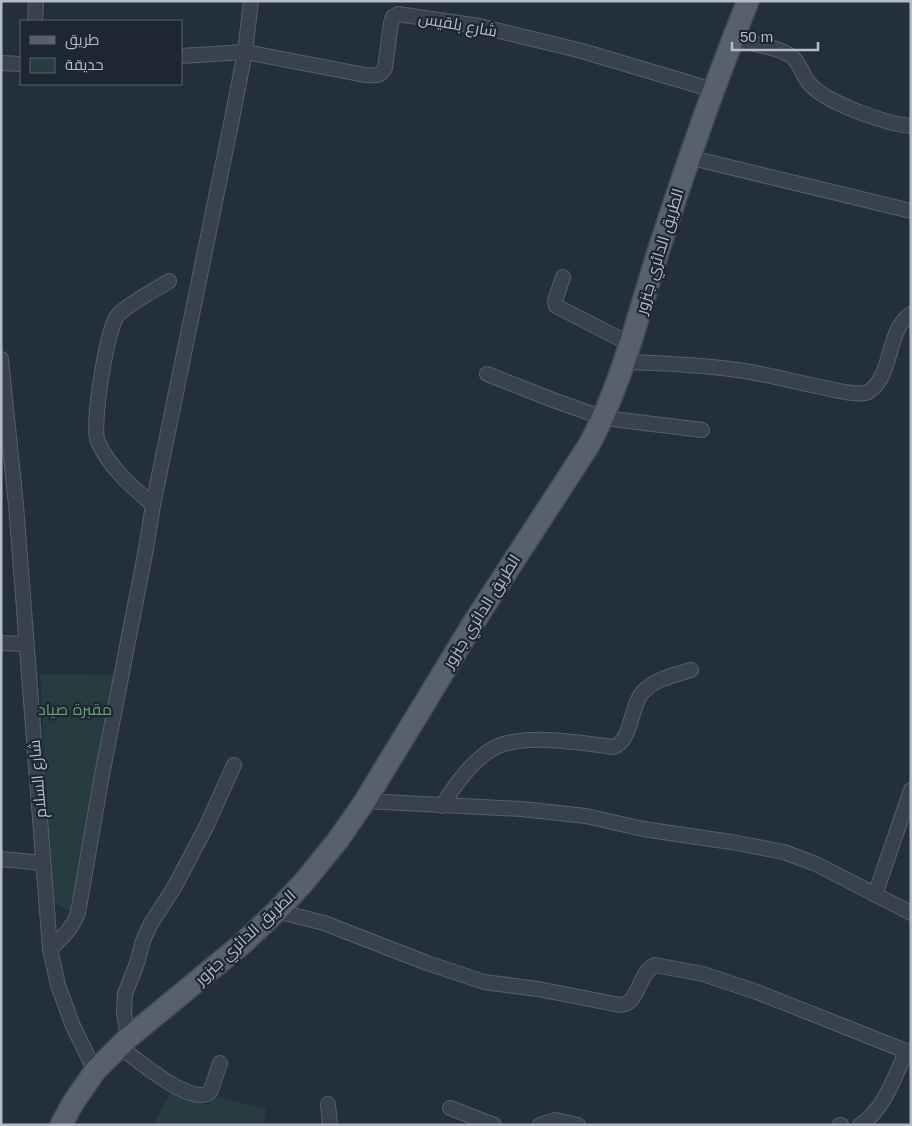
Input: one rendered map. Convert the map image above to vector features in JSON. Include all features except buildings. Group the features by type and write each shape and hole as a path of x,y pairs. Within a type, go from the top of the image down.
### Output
{"main road":[{"name":"الطريق الدائري جنزور","path":"60,1125 95,1071 124,1043 242,944 277,911 304,882 338,840 365,801 441,674 540,518 589,446 604,418 627,353 688,157 748,1"}],"street":[{"path":"35,20 36,1"},
{"path":"50,949 68,932 78,913 153,504 245,52 251,1"},
{"name":"شارع بلقيس","path":"245,52 365,75 378,75 382,74 385,68 391,23 398,14 497,30 582,51 713,90"},
{"path":"732,39 786,53 795,59 809,83 821,94 878,119 896,125 911,126"},
{"path":"182,56 245,52"},
{"path":"1,64 20,64"},
{"path":"688,157 911,212"},
{"path":"563,277 555,301 556,306 627,353 671,363 748,371 830,389 863,394 870,390 882,374 900,325 911,314"},
{"path":"153,504 134,488 104,454 96,439 96,424 107,346 111,327 117,315 169,281"},
{"name":"شارع السلام","path":"1,359 16,505 50,949 58,985 74,1026 95,1071"},
{"path":"487,374 604,418 702,430"},
{"path":"1,643 26,644"},
{"path":"442,806 452,789 477,762 490,750 501,745 517,741 562,741 613,747 621,744 636,702 641,694 659,680 691,670"},
{"path":"220,1063 208,1094 197,1095 179,1089 124,1043 124,1012 125,994 143,941 206,827 234,765"},
{"path":"875,895 911,790"},
{"path":"365,801 522,809 586,816 643,829 784,852 816,864 911,913"},
{"path":"1,859 43,863"},
{"path":"277,911 324,923 484,982 538,988 624,1006 632,1001 646,972 655,965 704,974 757,992 908,1052 881,1102 865,1122 860,1125"},
{"path":"328,1104 330,1125"},
{"path":"450,1108 494,1125"},
{"path":"540,1125 555,1120 578,1125"}],"green space":[{"name":"مقبرة صياد","path":"40,674 113,675 72,913 53,902"},
{"path":"171,1092 210,1105 214,1096 266,1109 263,1125 153,1125"}]}
